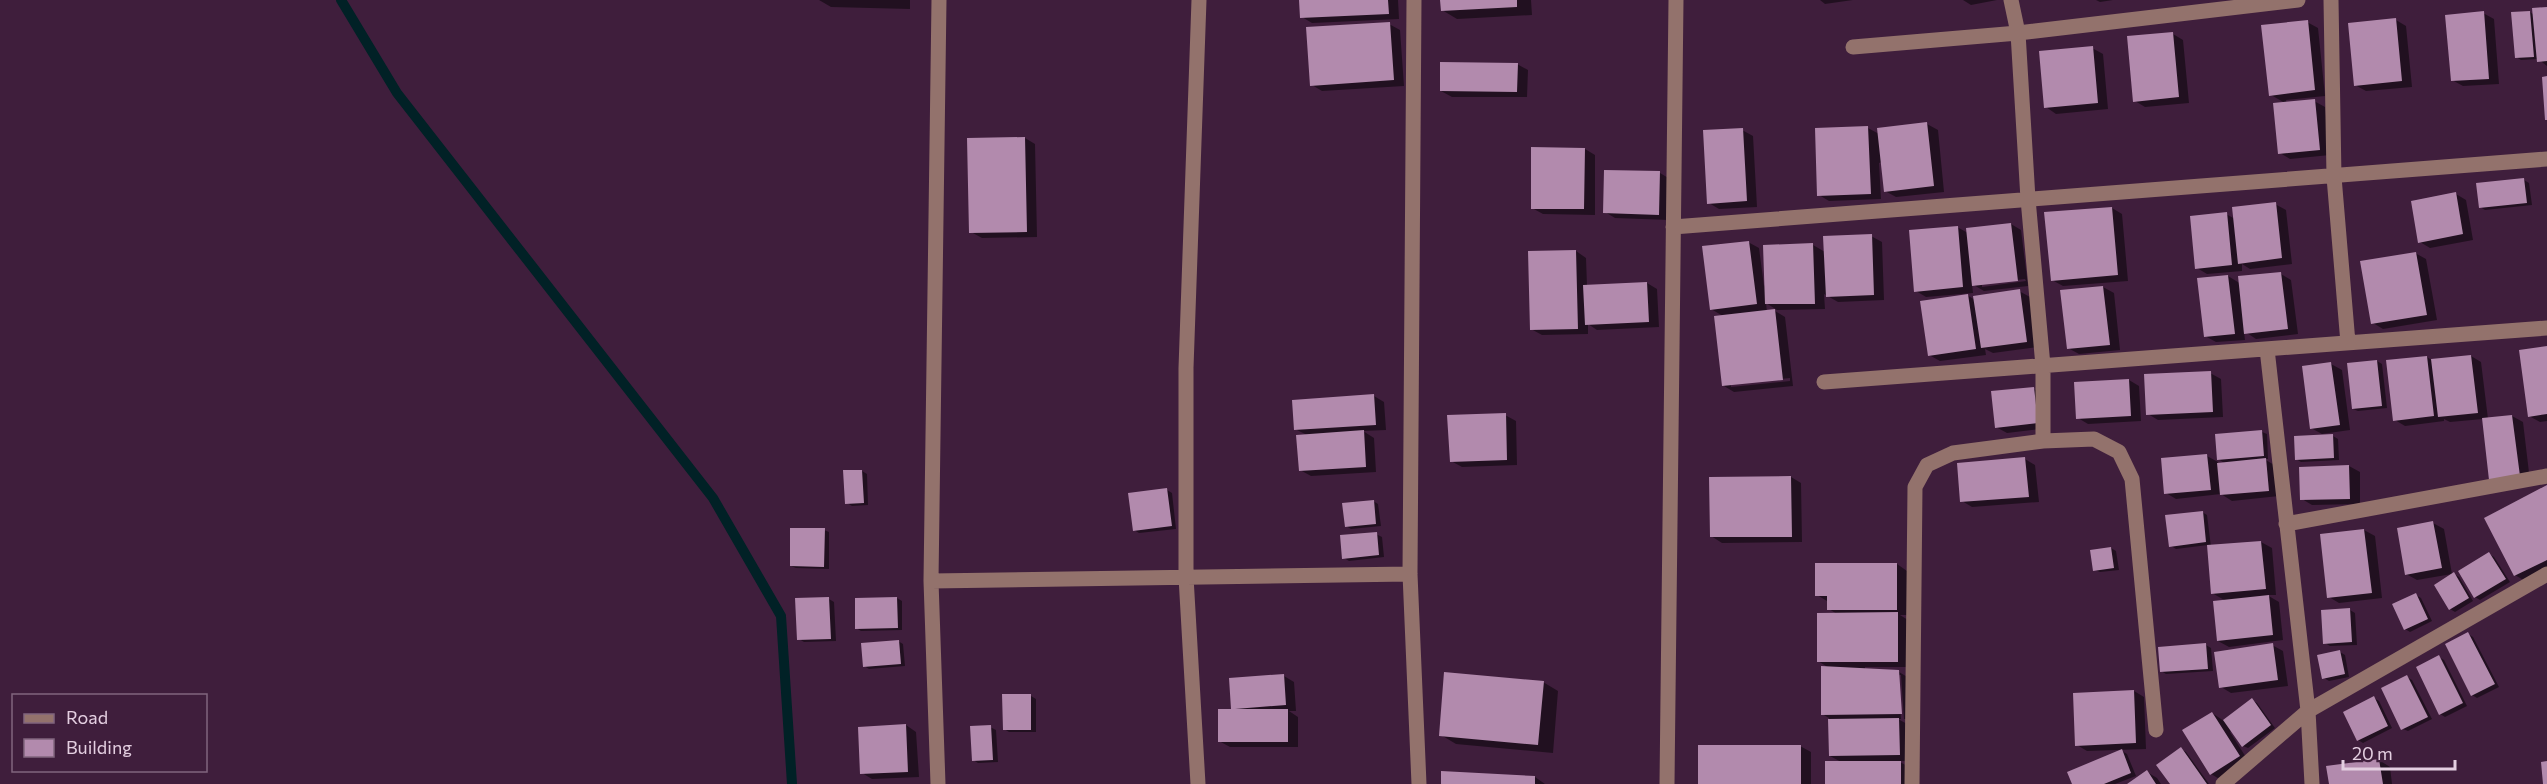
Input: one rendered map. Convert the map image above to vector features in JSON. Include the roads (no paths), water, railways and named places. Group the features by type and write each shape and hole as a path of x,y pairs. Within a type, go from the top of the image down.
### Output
{"street":[{"path":"938,784 931,581 939,0"},
{"path":"1198,784 1186,577 1186,368 1199,0"},
{"path":"1414,0 1410,574 1419,784"},
{"path":"1667,784 1676,0"},
{"path":"2011,0 2018,33 2028,199 2043,366 2043,441"},
{"path":"1853,47 2018,33 2298,0"},
{"path":"2331,0 2334,177 2348,343"},
{"path":"1673,227 2547,159"},
{"path":"1824,382 2547,328"},
{"path":"2267,349 2308,711 2312,784"},
{"path":"1912,784 1915,487 1927,465 1953,453 2043,441 2094,440 2119,452 2132,479 2156,730"},
{"path":"2286,524 2547,476"},
{"path":"931,581 1410,574"},
{"path":"2223,784 2308,711 2547,574"}],"waterway":[{"path":"341,0 397,93 713,498 781,616 792,784"}]}
